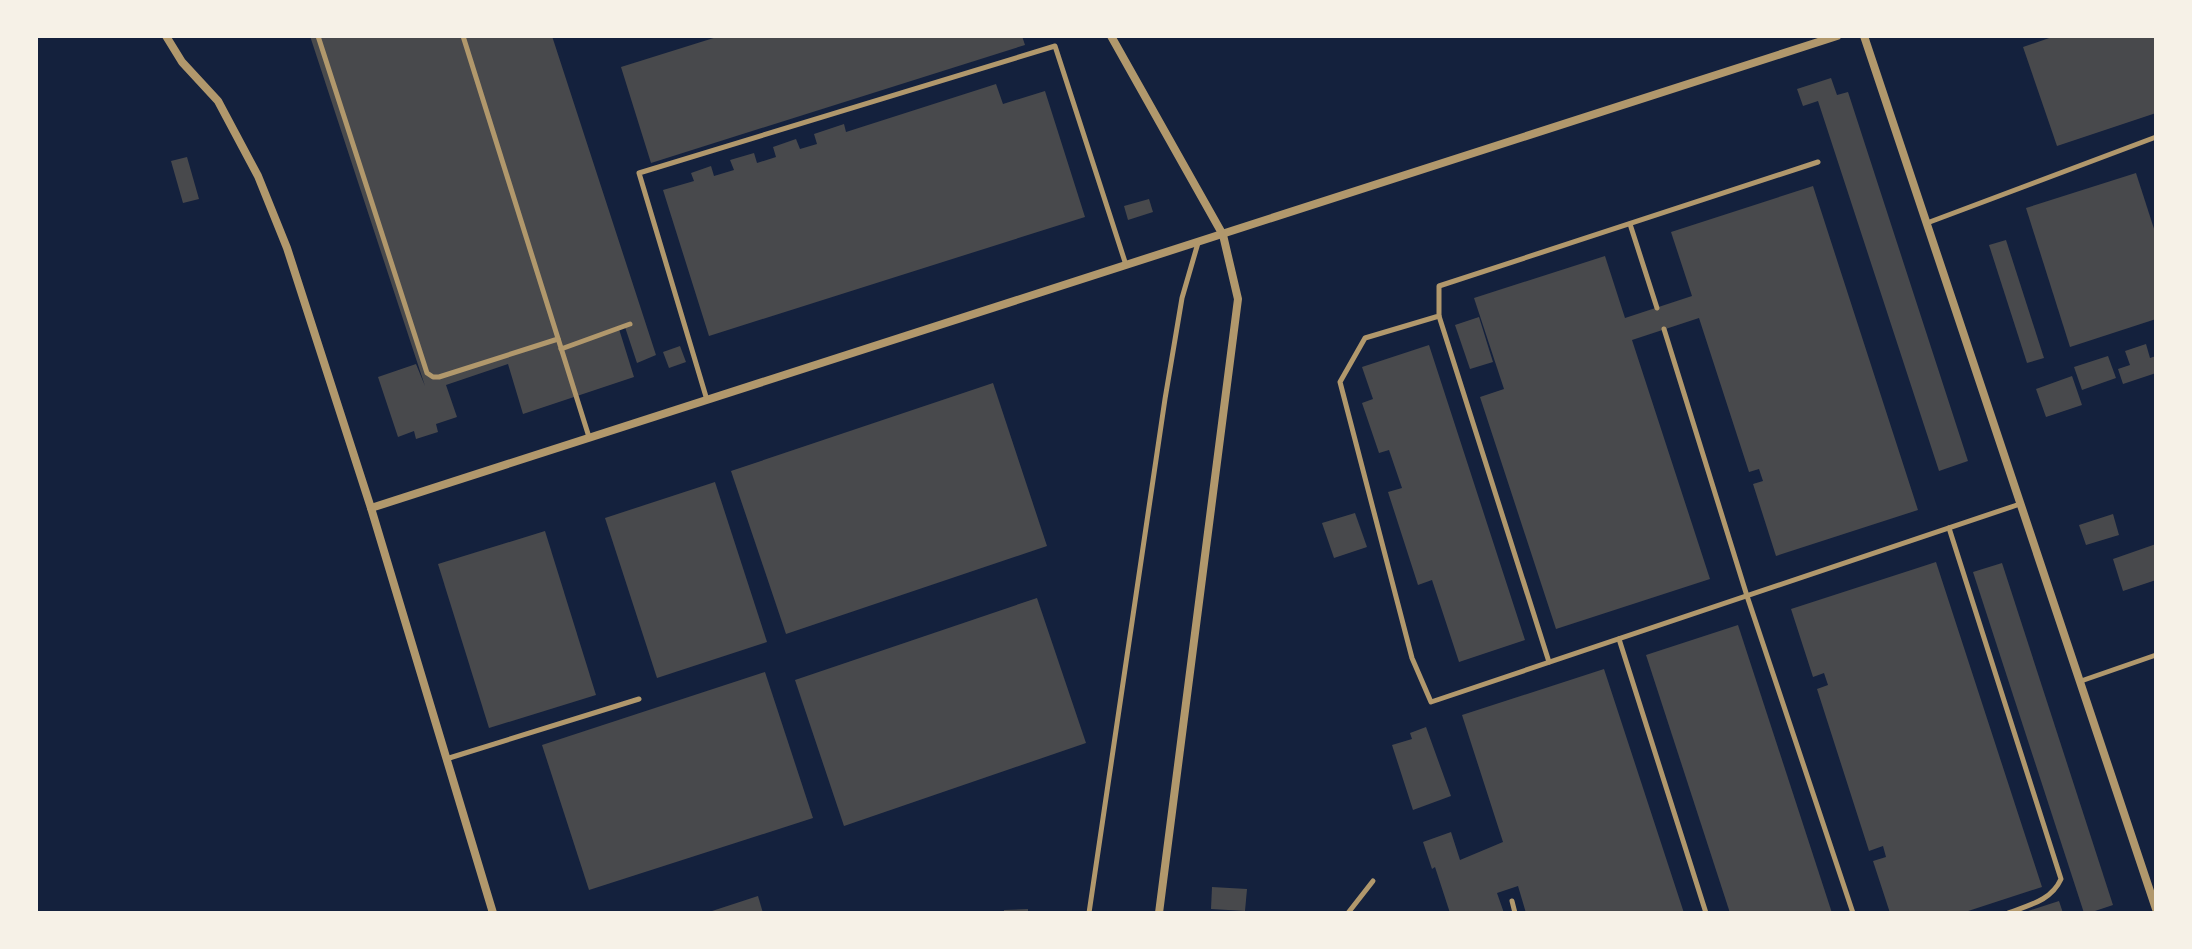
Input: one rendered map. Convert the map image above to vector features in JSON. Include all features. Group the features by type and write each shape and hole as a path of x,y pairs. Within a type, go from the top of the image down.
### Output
{"street":[{"path":"166,36 182,62 218,101 258,176 287,248 371,508 493,913"},
{"path":"1111,36 1223,235 1238,299 1159,913"},
{"path":"371,508 1837,36"},
{"path":"1864,36 2156,909"}],"lane":[{"path":"318,36 427,373 439,377 558,339"},
{"path":"463,36 589,438"},
{"path":"707,401 639,173 1055,46 1126,266"},
{"path":"1926,223 2156,137"},
{"path":"1549,662 1439,316 1439,286 1818,162"},
{"path":"1630,224 1657,308"},
{"path":"1089,913 1165,399 1182,298 1198,243"},
{"path":"1439,316 1365,338 1340,382 1412,658 1431,702 2020,504"},
{"path":"561,349 630,324"},
{"path":"1664,329 1747,596 1853,913"},
{"path":"1949,528 2061,879 2056,890 2047,897 2008,913"},
{"path":"1619,639 1706,913"},
{"path":"2080,681 2156,655"},
{"path":"446,759 639,699"},
{"path":"1348,913 1373,881"},
{"path":"1512,901 1515,913"}],"building":[{"path":"310,36 552,36 656,355 637,363 625,327 619,329 634,377 523,414 508,364 446,385 457,417 436,424 438,432 416,439 414,431 398,437 378,377 416,364 425,386"},
{"path":"720,36 1022,36 1025,45 651,163 621,67"},
{"path":"2055,36 2156,36 2156,113 2057,146 2023,47"},
{"path":"1831,78 1837,95 1848,92 1968,461 1939,471 1818,101 1803,106 1797,89"},
{"path":"996,84 1003,104 1045,91 1085,217 709,336 663,190 694,181 691,173 711,166 714,176 734,170 730,160 754,153 757,163 776,157 773,147 796,139 800,149 817,144 814,134 844,124 846,132"},
{"path":"187,157 199,199 183,203 171,161"},
{"path":"2136,173 2156,235 2156,319 2070,347 2026,208"},
{"path":"1813,186 1918,510 1776,556 1753,484 1763,481 1759,469 1749,472 1699,318 1632,340 1710,579 1556,629 1480,397 1504,389 1474,298 1605,256 1625,318 1692,296 1671,232"},
{"path":"1149,199 1153,212 1128,220 1124,206"},
{"path":"2006,240 2044,358 2027,363 1989,245"},
{"path":"1479,317 1493,362 1470,369 1455,325"},
{"path":"2146,344 2150,358 2156,356 2156,373 2123,384 2118,369 2130,365 2125,351"},
{"path":"1429,345 1525,640 1459,662 1432,580 1418,585 1388,492 1402,488 1389,450 1379,453 1362,403 1373,399 1362,367"},
{"path":"680,346 686,362 669,368 663,352"},
{"path":"2108,356 2116,378 2082,390 2074,367"},
{"path":"2072,376 2082,405 2046,417 2036,389"},
{"path":"993,383 1047,546 786,634 731,471"},
{"path":"715,482 767,642 657,678 605,518"},
{"path":"1355,513 1367,547 1334,558 1322,523"},
{"path":"2113,514 2119,535 2086,545 2079,525"},
{"path":"545,531 596,695 489,728 438,564"},
{"path":"2156,544 2156,580 2123,591 2113,559"},
{"path":"1936,562 2042,887 1962,913 1890,913 1873,861 1886,857 1883,846 1869,851 1817,689 1828,685 1824,673 1813,677 1791,609"},
{"path":"2002,563 2113,905 2089,913 2084,913 1973,572"},
{"path":"1037,598 1086,743 844,826 795,680"},
{"path":"1738,625 1832,913 1730,913 1646,655"},
{"path":"1604,669 1684,913 1526,913 1518,886 1497,893 1504,913 1450,913 1423,842 1451,832 1460,860 1503,842 1462,715"},
{"path":"765,672 813,818 589,890 542,745"},
{"path":"1426,727 1451,796 1413,810 1392,745 1412,739 1410,733"},
{"path":"1212,887 1247,889 1245,911 1211,909"},
{"path":"758,896 763,913 709,913 709,912"},
{"path":"2059,901 2063,913 2025,913 2025,912"},
{"path":"1028,909 1028,913 1004,913 1004,910"}]}
